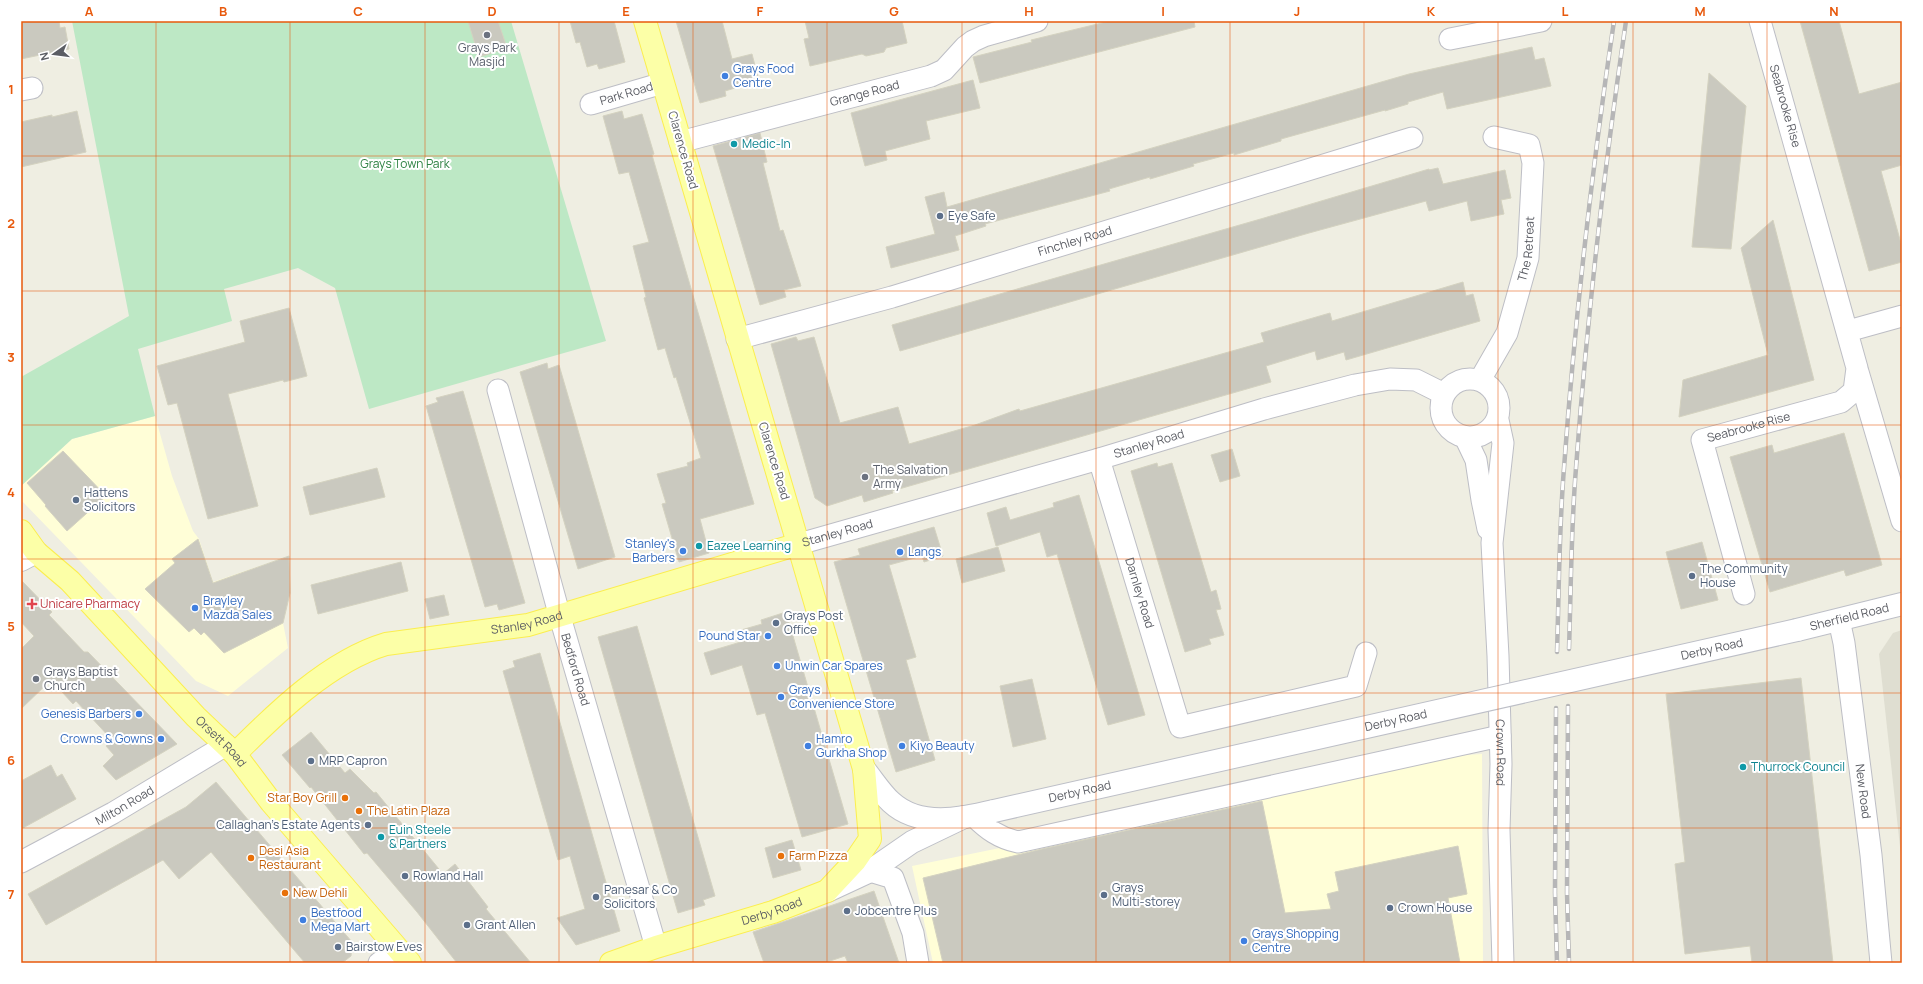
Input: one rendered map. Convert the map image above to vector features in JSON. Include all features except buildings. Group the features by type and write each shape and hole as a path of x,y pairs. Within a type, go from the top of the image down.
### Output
{"main road":[{"name":"Clarence Road","path":"645,21 864,769 870,839 855,861 827,891"},
{"name":"Orsett Road","path":"21,531 29,556 70,581 196,717 230,750 271,802 405,957"},
{"name":"Stanley Road","path":"230,750 258,731 319,680 372,648 386,644 528,625 560,617 799,544"},
{"name":"Sherfield Road","path":"1797,630 1902,604"},
{"name":"Derby Road","path":"864,769 891,802 906,813 926,819 978,815 1797,630"},
{"name":"Derby Road","path":"611,963 656,947 772,912 827,891 870,871 912,842 978,815"}],"street":[{"name":"Grange Road","path":"680,142 931,76 944,70 965,47 973,41 984,36 1037,21"},
{"path":"1450,39 1541,21"},
{"name":"Seabrooke Rise","path":"1760,21 1848,330 1857,368 1902,521"},
{"name":"Park Road","path":"590,104 663,83"},
{"name":"The Retreat","path":"1480,380 1507,333 1528,258 1533,163 1529,145 1494,137"},
{"name":"Finchley Road","path":"738,339 892,297 1412,138"},
{"path":"1848,330 1902,316"},
{"name":"Seabrooke Rise","path":"1744,594 1702,440 1841,402 1854,391 1857,368"},
{"name":"Stanley Road","path":"799,544 1099,459 1264,409 1355,385 1390,379 1416,380 1444,394"},
{"path":"1463,379 1480,380 1488,384 1495,391 1499,400 1498,420 1492,428 1484,434 1475,437 1465,437 1456,434 1444,420 1441,412 1444,394 1449,387 1463,379"},
{"name":"Bedford Road","path":"498,390 560,617 656,947"},
{"name":"Crown Road","path":"1498,420 1502,443 1492,543 1498,656 1500,736 1499,830 1503,963"},
{"name":"Crown Road","path":"1465,437 1476,460 1482,500 1492,543"},
{"name":"Darnley Road","path":"1099,459 1180,727 1356,686 1366,653"},
{"name":"New Road","path":"1839,620 1844,643 1871,855 1881,963"},
{"path":"978,815 988,830 1006,840 1018,842 1500,736"},
{"name":"Milton Road","path":"21,862 230,750"},
{"path":"870,871 893,878 913,933 918,963"},
{"path":"379,963 405,957"}],"shaded area":[{"path":"155,416 172,476 193,531 199,539 213,582 289,556 289,597 283,623 288,648 228,696 196,681 21,500 21,486 72,439"},
{"path":"1902,630 1902,865 1879,654 1893,633"},
{"path":"1482,754 1483,963 933,963 912,866 1450,756"}],"green space":[{"name":"Grays Town Park","path":"72,21 511,21 606,341 369,409 335,288 298,268 224,289 232,321 138,349 155,416 72,439 21,486 21,377 129,316"}],"railway":[{"path":"1557,652 1562,491 1573,356 1591,188 1614,21"},
{"path":"1569,649 1573,513 1585,356 1603,189 1626,21"},
{"path":"1568,706 1567,893 1569,963"},
{"path":"1556,708 1555,893 1557,963"}],"place":[{"name":"Grays Park Masjid","path":"487,35"},
{"name":"Grays Food Centre","path":"725,76"},
{"name":"Medic-In","path":"734,144"},
{"name":"Eye Safe","path":"940,216"},
{"name":"The Salvation Army","path":"865,477"},
{"name":"Hattens Solicitors","path":"76,500"},
{"name":"Eazee Learning","path":"699,546"},
{"name":"Stanley's Barbers","path":"683,551"},
{"name":"Langs","path":"900,552"},
{"name":"The Community House","path":"1692,576"},
{"name":"Unicare Pharmacy","path":"32,604"},
{"name":"Brayley Mazda Sales","path":"195,608"},
{"name":"Grays Post Office","path":"776,623"},
{"name":"Pound Star","path":"768,636"},
{"name":"Unwin Car Spares","path":"777,666"},
{"name":"Grays Baptist Church","path":"36,679"},
{"name":"Grays Convenience Store","path":"781,697"},
{"name":"Genesis Barbers","path":"139,714"},
{"name":"Crowns & Gowns","path":"161,739"},
{"name":"Hamro Gurkha Shop","path":"808,746"},
{"name":"Kiyo Beauty","path":"902,746"},
{"name":"MRP Capron","path":"311,761"},
{"name":"Thurrock Council","path":"1743,767"},
{"name":"Star Boy Grill","path":"345,798"},
{"name":"The Latin Plaza","path":"359,811"},
{"name":"Callaghan's Estate Agents","path":"368,825"},
{"name":"Euin Steele & Partners","path":"381,837"},
{"name":"Farm Pizza","path":"781,856"},
{"name":"Desi Asia Restaurant","path":"251,858"},
{"name":"Rowland Hall","path":"405,876"},
{"name":"New Dehli","path":"285,893"},
{"name":"Grays Multi-storey","path":"1104,895"},
{"name":"Panesar & Co Solicitors","path":"596,897"},
{"name":"Crown House","path":"1390,908"},
{"name":"Jobcentre Plus","path":"847,911"},
{"name":"Bestfood Mega Mart","path":"303,920"},
{"name":"Grant Allen","path":"467,925"},
{"name":"Grays Shopping Centre","path":"1244,941"},
{"name":"Bairstow Eves","path":"338,947"}]}
